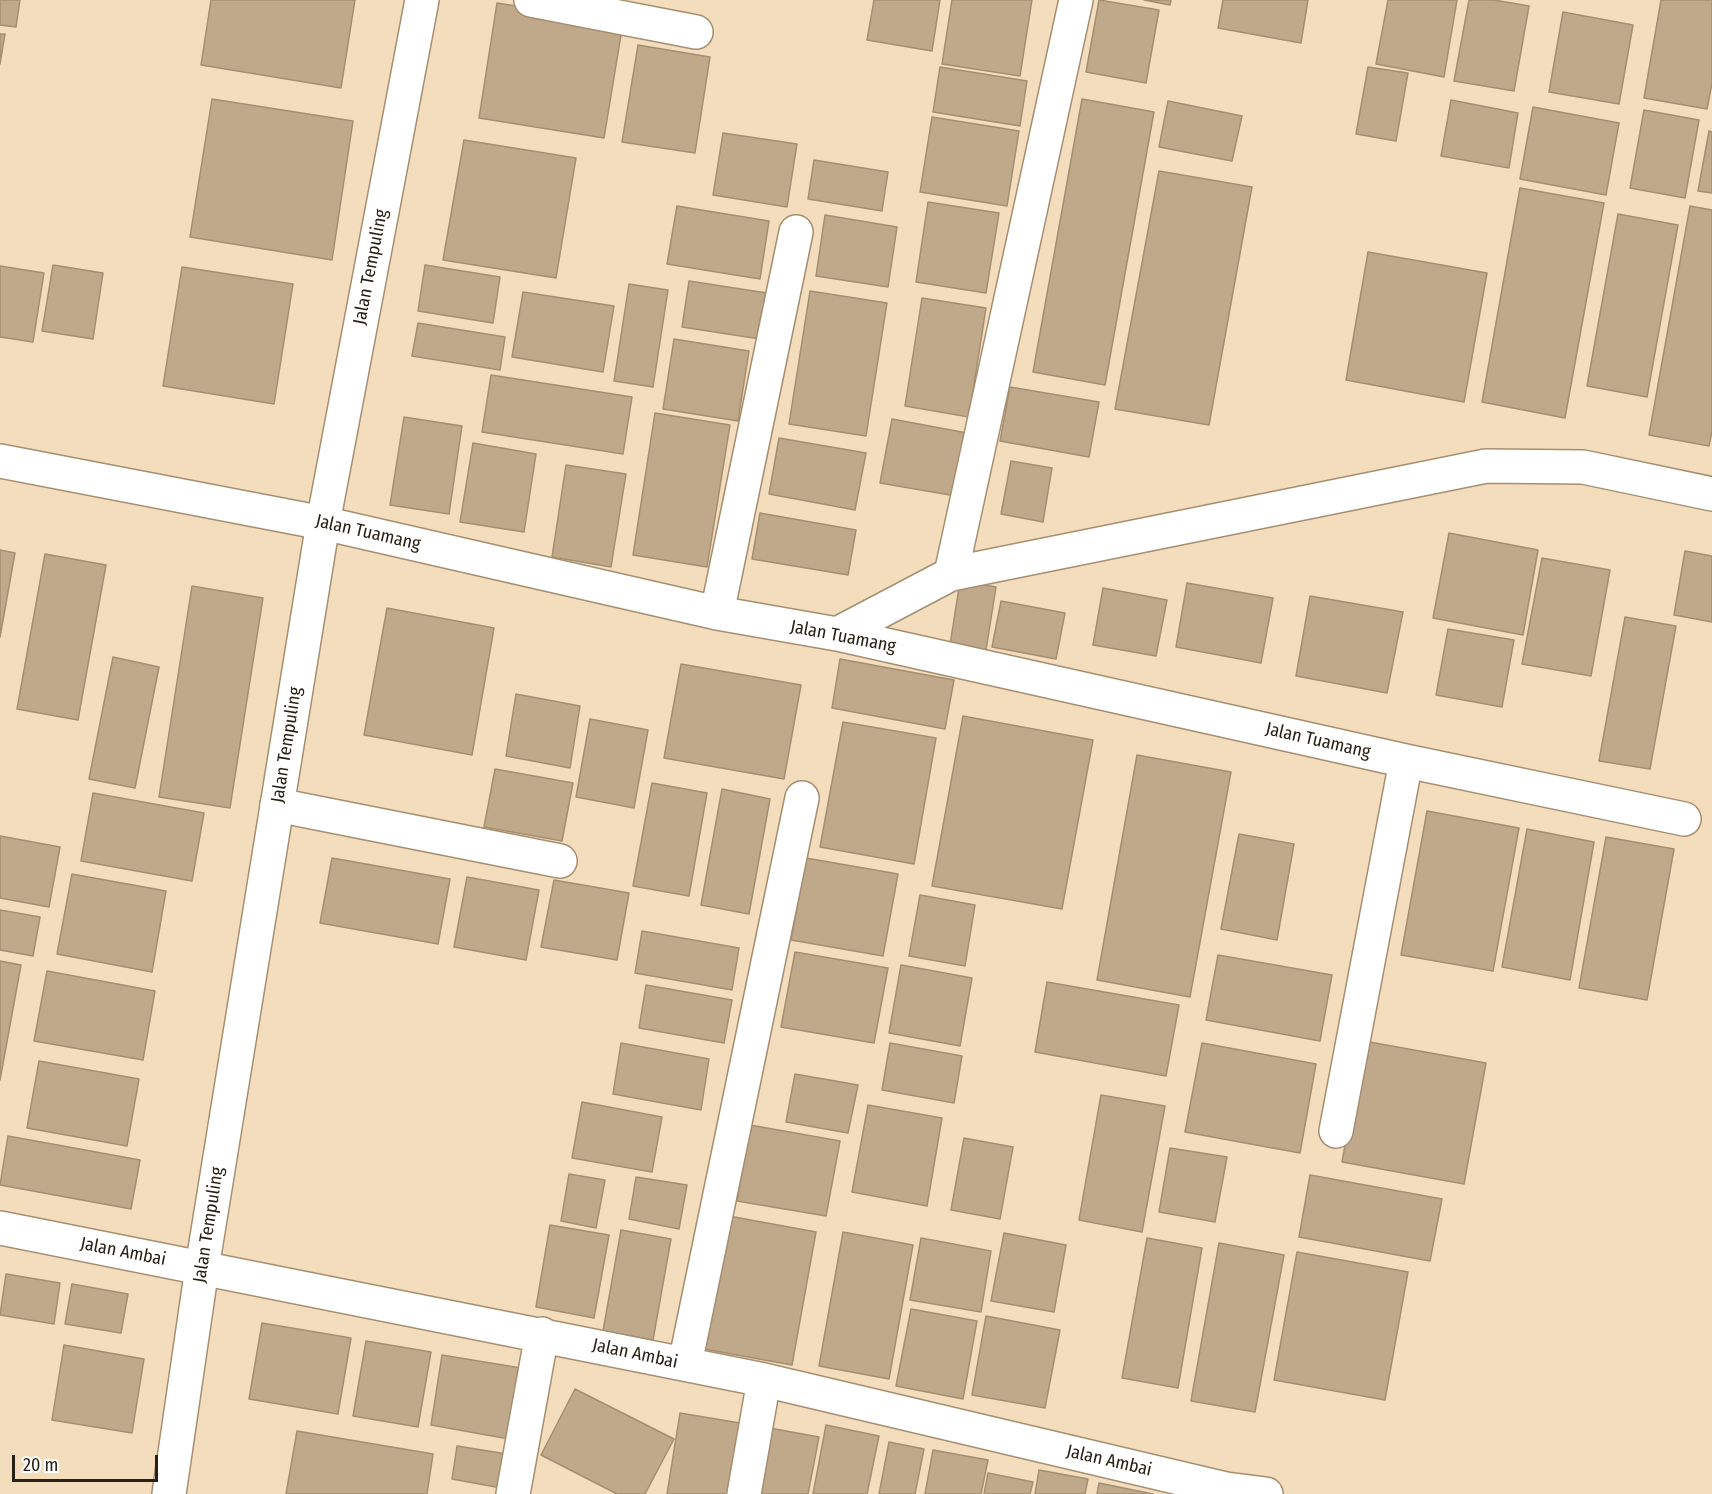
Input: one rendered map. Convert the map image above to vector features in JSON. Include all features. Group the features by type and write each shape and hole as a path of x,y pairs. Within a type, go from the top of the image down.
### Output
{"street":[{"name":"Jalan Tempuling","path":"169,1494 202,1268 323,523 422,0"},
{"path":"531,0 696,32"},
{"path":"951,573 1076,0"},
{"path":"717,613 796,232"},
{"name":"Jalan Tuamang","path":"0,461 323,523 717,613 837,634 1406,761 1684,819"},
{"path":"837,634 951,573 1486,466 1583,467 1712,494"},
{"path":"1336,1131 1406,761"},
{"path":"686,1364 802,798"},
{"path":"277,805 560,861"},
{"name":"Jalan Ambai","path":"0,1228 764,1380 1226,1489 1266,1494"},
{"path":"513,1494 542,1334"},
{"path":"744,1494 764,1380"}],"building":[{"path":"0,0 20,0 16,27 0,25"},
{"path":"211,0 355,0 341,88 201,65"},
{"path":"874,0 940,0 932,51 867,40"},
{"path":"952,0 1032,0 1020,76 942,64"},
{"path":"1099,0 1159,10 1146,83 1086,72"},
{"path":"1144,0 1171,0 1170,5"},
{"path":"1223,0 1308,0 1301,43 1218,28"},
{"path":"1388,0 1457,0 1444,77 1376,64"},
{"path":"1469,0 1494,0 1529,6 1514,91 1454,81"},
{"path":"1661,0 1712,0 1712,83 1707,109 1644,98"},
{"path":"497,3 623,23 604,138 479,118"},
{"path":"1563,12 1633,25 1619,104 1549,92"},
{"path":"0,34 5,34 0,64"},
{"path":"638,45 710,57 695,153 622,142"},
{"path":"940,67 1027,81 1020,126 933,112"},
{"path":"1368,67 1408,73 1396,141 1356,134"},
{"path":"212,99 353,121 332,260 190,237"},
{"path":"1082,99 1154,112 1105,385 1033,372"},
{"path":"1451,100 1518,113 1509,168 1441,156"},
{"path":"1168,101 1242,116 1232,161 1159,147"},
{"path":"1533,107 1619,123 1606,195 1520,179"},
{"path":"1644,110 1699,120 1685,198 1630,188"},
{"path":"932,117 1019,131 1007,206 920,192"},
{"path":"1709,131 1712,132 1712,193 1698,191"},
{"path":"723,133 797,144 787,207 713,195"},
{"path":"464,140 576,158 556,278 443,260"},
{"path":"814,160 888,172 882,211 808,199"},
{"path":"1159,171 1252,187 1209,425 1115,409"},
{"path":"1520,188 1604,203 1565,418 1482,402"},
{"path":"928,202 999,213 986,293 916,282"},
{"path":"677,206 769,221 760,279 667,264"},
{"path":"1690,206 1712,210 1712,431 1709,446 1649,435"},
{"path":"1618,214 1678,225 1647,397 1587,386"},
{"path":"825,215 897,227 888,287 816,276"},
{"path":"1368,252 1487,273 1464,402 1346,380"},
{"path":"53,265 103,273 93,339 42,331"},
{"path":"425,265 500,277 493,323 418,311"},
{"path":"0,266 44,273 33,342 0,337"},
{"path":"182,267 293,284 274,404 163,386"},
{"path":"689,281 767,293 760,339 682,327"},
{"path":"629,284 668,290 653,387 614,381"},
{"path":"810,291 887,303 866,436 789,424"},
{"path":"523,292 614,306 603,372 512,357"},
{"path":"922,298 986,308 969,417 905,406"},
{"path":"418,323 505,337 500,370 412,356"},
{"path":"674,339 749,351 738,421 663,409"},
{"path":"491,375 632,397 623,454 482,432"},
{"path":"1010,387 1099,402 1089,457 1000,441"},
{"path":"655,413 730,425 707,567 633,555"},
{"path":"404,417 462,426 449,514 390,505"},
{"path":"892,419 967,433 956,496 880,483"},
{"path":"779,438 866,453 855,510 769,494"},
{"path":"473,443 536,454 524,532 460,522"},
{"path":"1011,461 1052,468 1043,522 1001,514"},
{"path":"566,465 626,474 611,567 552,557"},
{"path":"760,513 856,530 848,575 752,559"},
{"path":"1449,533 1538,550 1523,635 1433,618"},
{"path":"0,550 15,553 0,637"},
{"path":"1685,551 1712,556 1712,622 1674,615"},
{"path":"45,554 106,565 78,720 17,709"},
{"path":"1542,558 1610,570 1591,676 1522,664"},
{"path":"960,581 996,587 986,650 950,645"},
{"path":"1187,583 1273,598 1261,663 1176,647"},
{"path":"192,586 263,598 230,808 159,797"},
{"path":"1103,588 1167,600 1156,656 1093,645"},
{"path":"1310,596 1403,612 1387,693 1296,676"},
{"path":"1001,601 1065,613 1056,659 992,647"},
{"path":"387,608 494,628 472,755 364,735"},
{"path":"1625,617 1676,626 1650,769 1599,761"},
{"path":"1448,629 1514,640 1502,707 1436,695"},
{"path":"113,657 159,667 135,788 89,779"},
{"path":"840,659 954,680 945,729 832,708"},
{"path":"681,664 801,685 784,779 664,758"},
{"path":"516,694 580,706 570,768 506,756"},
{"path":"963,716 1093,740 1062,909 932,886"},
{"path":"590,719 648,730 634,808 576,797"},
{"path":"843,722 936,738 914,864 820,847"},
{"path":"1137,755 1231,772 1190,997 1097,980"},
{"path":"495,769 573,783 562,841 484,827"},
{"path":"652,783 707,793 689,896 633,886"},
{"path":"722,789 770,799 749,914 701,905"},
{"path":"93,793 204,813 192,881 81,861"},
{"path":"1427,811 1519,828 1493,971 1401,955"},
{"path":"1527,829 1594,842 1570,980 1502,967"},
{"path":"1239,834 1294,844 1277,940 1221,929"},
{"path":"0,836 60,847 49,907 0,898"},
{"path":"1606,837 1674,849 1647,1000 1579,988"},
{"path":"332,858 450,879 438,944 320,923"},
{"path":"806,858 898,874 883,956 791,940"},
{"path":"72,874 166,891 152,972 57,954"},
{"path":"467,877 539,890 526,960 454,947"},
{"path":"554,880 629,893 617,960 541,947"},
{"path":"920,895 975,905 965,966 909,956"},
{"path":"0,910 40,917 33,956 0,950"},
{"path":"642,931 739,948 732,990 635,973"},
{"path":"795,952 888,968 874,1043 781,1027"},
{"path":"1218,955 1332,975 1320,1041 1206,1020"},
{"path":"0,961 21,965 0,1080"},
{"path":"901,965 972,978 960,1046 889,1033"},
{"path":"47,971 155,991 143,1060 34,1041"},
{"path":"1047,982 1179,1005 1166,1076 1035,1052"},
{"path":"646,985 732,1000 724,1043 639,1028"},
{"path":"1364,1041 1486,1063 1464,1184 1342,1162"},
{"path":"621,1043 709,1059 701,1110 613,1094"},
{"path":"890,1043 962,1056 954,1103 882,1090"},
{"path":"1202,1043 1316,1064 1300,1153 1185,1132"},
{"path":"39,1061 139,1079 127,1146 27,1128"},
{"path":"795,1074 858,1085 848,1133 786,1122"},
{"path":"1101,1095 1165,1106 1142,1232 1079,1220"},
{"path":"582,1102 662,1117 652,1172 572,1158"},
{"path":"868,1105 942,1118 927,1206 852,1192"},
{"path":"750,1125 840,1141 826,1216 737,1201"},
{"path":"8,1136 140,1160 131,1209 0,1185"},
{"path":"964,1138 1013,1147 1000,1219 951,1210"},
{"path":"1170,1148 1227,1157 1215,1222 1159,1212"},
{"path":"569,1174 605,1180 596,1228 561,1221"},
{"path":"1310,1175 1442,1199 1430,1261 1299,1237"},
{"path":"636,1177 687,1185 679,1229 629,1219"},
{"path":"729,1216 816,1232 792,1365 704,1349"},
{"path":"550,1225 609,1235 594,1318 536,1307"},
{"path":"621,1230 671,1239 653,1340 603,1331"},
{"path":"843,1232 913,1245 889,1379 819,1366"},
{"path":"1004,1233 1066,1245 1054,1312 991,1301"},
{"path":"921,1238 991,1251 981,1312 910,1300"},
{"path":"1147,1238 1202,1248 1178,1388 1122,1378"},
{"path":"1219,1243 1284,1255 1255,1412 1191,1401"},
{"path":"1297,1252 1408,1272 1385,1400 1274,1380"},
{"path":"6,1274 60,1283 54,1324 0,1315"},
{"path":"72,1284 128,1294 121,1333 65,1324"},
{"path":"911,1309 977,1321 963,1399 896,1386"},
{"path":"986,1316 1060,1330 1045,1408 972,1395"},
{"path":"262,1323 351,1338 338,1414 249,1399"},
{"path":"366,1341 431,1352 418,1427 353,1416"},
{"path":"64,1345 144,1359 132,1433 52,1420"},
{"path":"442,1355 521,1368 509,1439 431,1425"},
{"path":"575,1389 674,1439 645,1494 617,1494 541,1455"},
{"path":"680,1413 746,1424 734,1494 667,1494"},
{"path":"826,1425 879,1436 867,1494 813,1494"},
{"path":"764,1427 819,1437 808,1494 751,1494"},
{"path":"297,1431 433,1454 427,1494 286,1494"},
{"path":"889,1442 924,1449 915,1494 879,1494"},
{"path":"457,1446 507,1454 501,1488 452,1479"},
{"path":"933,1450 988,1460 981,1494 925,1494"},
{"path":"1039,1470 1088,1479 1085,1494 1035,1494"},
{"path":"988,1473 1033,1482 1030,1494 984,1494"},
{"path":"1099,1483 1153,1494 1097,1494"}]}
